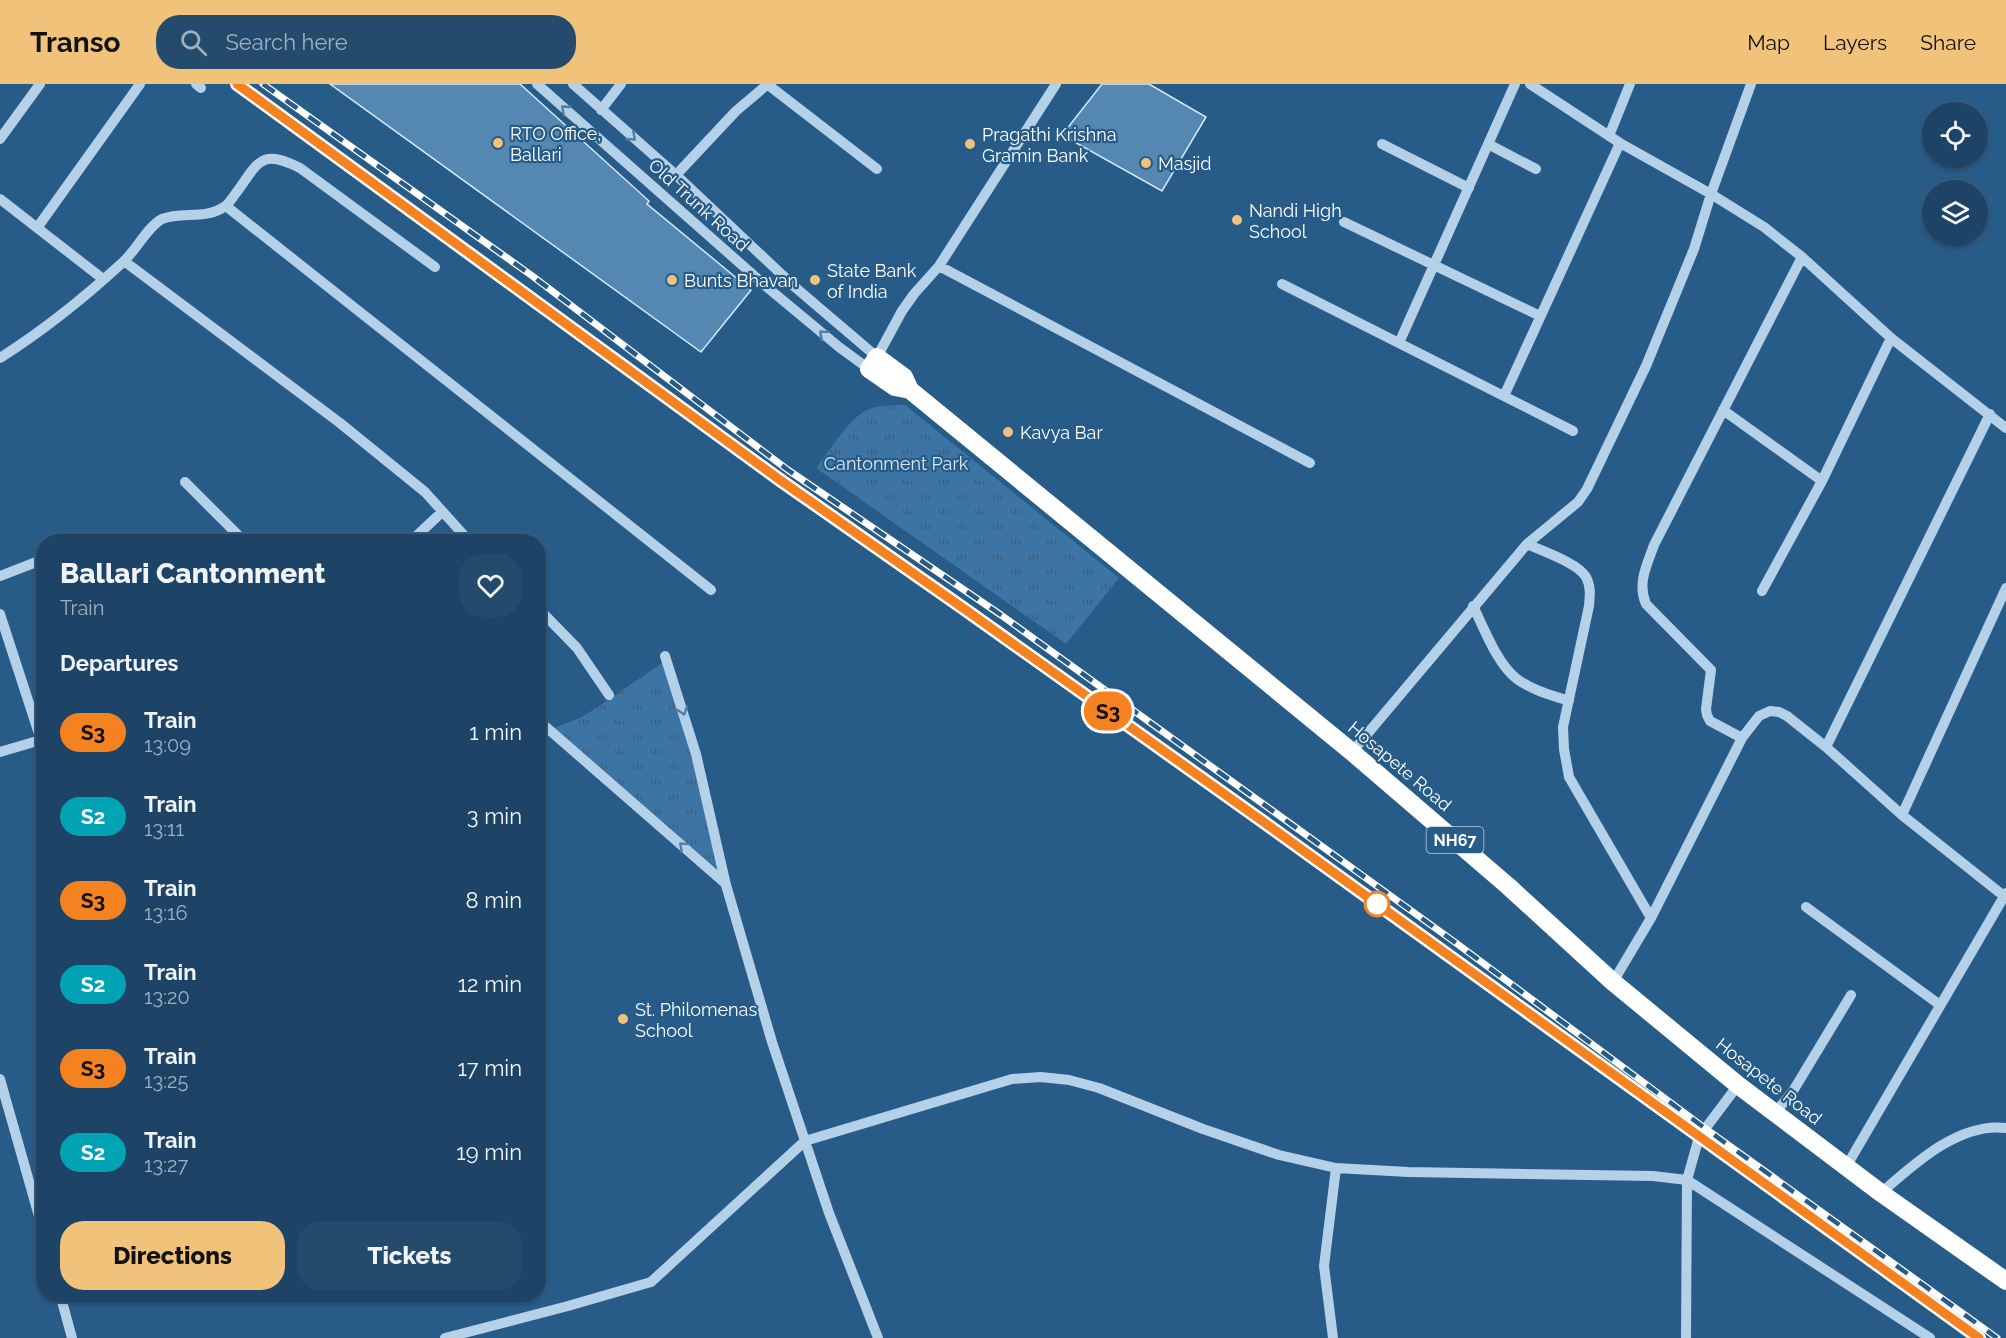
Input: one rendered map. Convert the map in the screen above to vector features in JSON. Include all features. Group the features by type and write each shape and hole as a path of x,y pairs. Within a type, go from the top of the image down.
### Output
{"highway":[{"name":"Hosapete Road","path":"873,363 895,387 910,390 1352,752 1508,886 1613,982 1738,1085 1881,1193 2006,1281"}],"street":[{"path":"0,139 40,84"},
{"path":"37,228 140,84"},
{"name":"Old Trunk Road","path":"537,84 768,288 839,347 873,363"},
{"name":"Old Trunk Road","path":"573,84 676,176 873,363"},
{"path":"601,110 621,84"},
{"path":"676,176 736,111 768,84 877,169"},
{"path":"873,363 908,302 939,266 1056,84"},
{"path":"1399,343 1515,84"},
{"path":"1530,84 1620,143 1764,227 1802,257 1892,338 2006,428"},
{"path":"1610,136 1630,84"},
{"path":"1352,752 1527,544 1578,502 1587,489 1646,366 1694,249 1711,194 1751,84"},
{"path":"1504,396 1620,143"},
{"path":"1382,144 1469,188"},
{"path":"1488,144 1536,169"},
{"path":"0,358 42,331 104,279 124,261 161,219 210,214 226,206 260,161 269,157 285,160 300,168 435,267"},
{"path":"0,199 104,279"},
{"path":"226,206 711,590"},
{"path":"1344,222 1540,316"},
{"path":"1742,738 1710,721 1706,709 1711,670 1646,604 1641,582 1653,545 1802,257"},
{"path":"124,261 340,423 425,492 463,534"},
{"path":"939,266 1310,463"},
{"path":"1282,284 1573,431"},
{"path":"1762,591 1822,481 1892,338"},
{"path":"1723,410 1822,481"},
{"path":"1826,747 1990,414"},
{"path":"185,482 237,534"},
{"path":"419,534 442,512"},
{"path":"1527,544 1578,568 1586,577 1590,589 1589,606 1563,727 1569,777 1651,918"},
{"path":"0,576 36,562"},
{"path":"1902,815 2006,588"},
{"path":"1473,606 1504,666 1517,679 1543,692 1569,701"},
{"path":"0,614 36,721"},
{"path":"546,616 577,648 609,695"},
{"path":"665,656 696,754 726,885 772,1042 829,1213 878,1338"},
{"path":"1613,982 1651,918 1742,738 1759,716 1770,711 1787,716 1826,747 1902,815 2005,894 1846,1167"},
{"path":"546,727 726,885"},
{"path":"0,752 36,741"},
{"path":"1806,907 1940,1005"},
{"path":"1775,1113 1793,1091 1851,995"},
{"path":"445,1338 651,1282 805,1141 1012,1079 1041,1077 1069,1080 1100,1088 1203,1129 1279,1155 1336,1168 1408,1173 1653,1176 1687,1180 1930,1338"},
{"path":"0,1079 36,1206"},
{"path":"1686,1338 1687,1180 1699,1137 1738,1085"},
{"path":"1881,1193 1912,1166 1964,1133 1990,1126 2006,1128"},
{"path":"1333,1338 1324,1266 1336,1168"},
{"path":"62,1302 72,1338"}],"green space":[{"name":"Cantonment Park","path":"905,405 1119,578 1066,644 816,468 847,427 860,414 876,407"},
{"path":"664,662 693,754 720,871 552,729 584,716"}],"building":[{"name":"RTO Office, Ballari","path":"330,84 520,84 649,201 647,204 751,290 701,352"},
{"name":"Masjid","path":"1102,84 1149,84 1206,117 1162,191 1062,135"}],"railway":[{"path":"237,84 780,480 1265,823 1979,1338"},
{"path":"263,84 531,275 788,470 1001,615 1456,943 1706,1129 1997,1338"}],"train":[{"name":"S3","path":"237,84 780,480 1265,823 1979,1338"}],"place":[{"name":"RTO Office, Ballari","path":"498,143"},
{"name":"Pragathi Krishna Gramin Bank","path":"970,144"},
{"name":"Masjid","path":"1146,163"},
{"name":"Nandi High School","path":"1237,220"},
{"name":"Bunts Bhavan","path":"672,280"},
{"name":"State Bank of India","path":"815,280"},
{"name":"Kavya Bar","path":"1008,432"},
{"name":"St. Philomenas School","path":"623,1019"}]}
